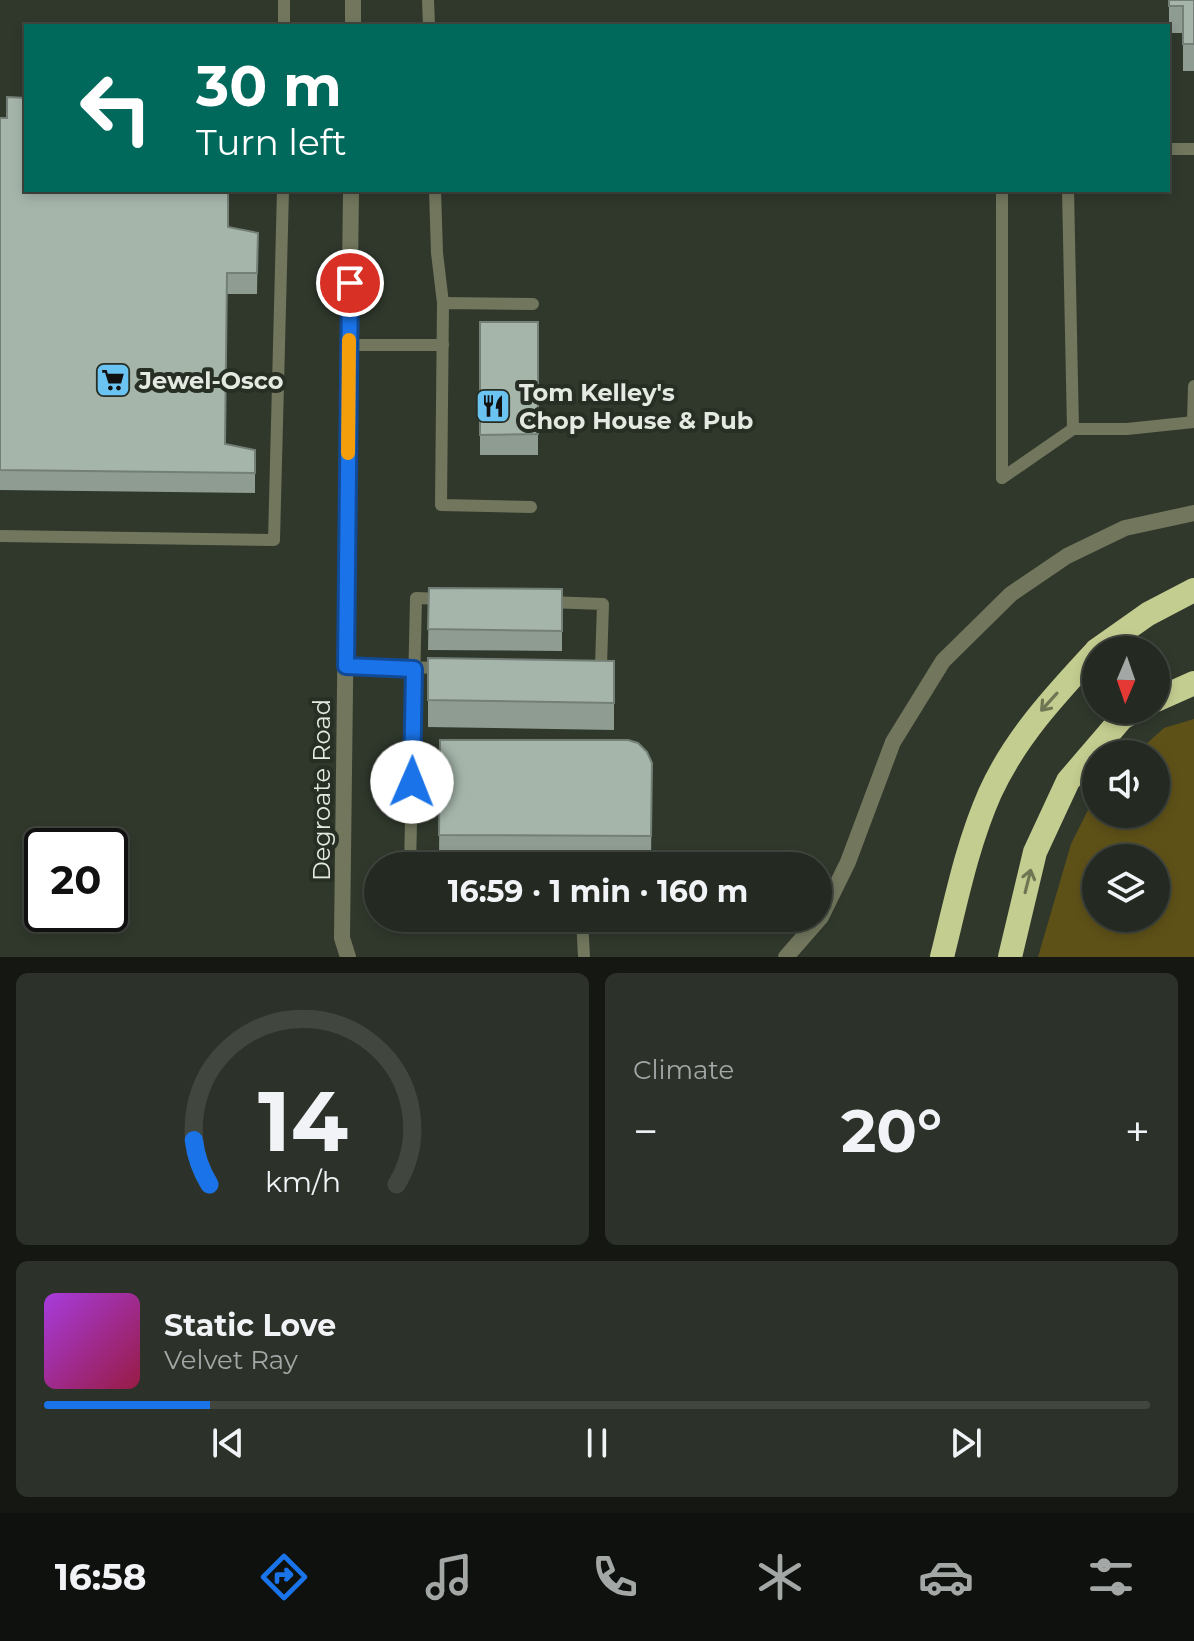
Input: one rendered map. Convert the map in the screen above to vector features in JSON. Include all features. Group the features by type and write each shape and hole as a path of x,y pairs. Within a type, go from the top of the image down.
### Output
{"highway":[{"path":"1116,636 1148,614 1194,590"},
{"path":"942,957 963,868 990,792 1042,709 1082,665"},
{"path":"1170,694 1194,683"},
{"path":"1010,957 1035,852 1068,781 1117,724"}],"street":[{"path":"353,0 353,24"},
{"name":"Degroate Road","path":"348,957 342,938 351,192"},
{"path":"786,957 821,917 848,862 893,742 943,661 1011,594 1067,556 1125,528 1194,513"}],"lane":[{"path":"284,0 284,24"},
{"path":"428,0 429,24"},
{"path":"1170,149 1194,149"},
{"path":"0,536 274,540 283,192"},
{"path":"435,192 437,253 443,303 441,505 531,507"},
{"path":"1002,192 1002,478 1073,429 1127,429 1194,422 1194,386"},
{"path":"1068,192 1073,429"},
{"path":"443,303 533,304"},
{"path":"349,345 443,345"},
{"path":"410,852 416,598 463,599"},
{"path":"541,602 603,604 601,666 585,666"},
{"path":"346,666 461,668"},
{"path":"583,932 584,957"}],"shaded area":[{"path":"1194,719 1194,957 1038,957 1071,844 1082,822 1082,828 1170,828 1170,740 1151,740 1164,728"}],"building":[{"path":"1169,0 1194,0 1194,44 1183,44 1183,6 1169,6"},
{"name":"Jewel-Osco","path":"7,97 24,98 24,192 228,192 228,227 258,233 257,273 227,273 225,444 255,450 255,473 0,470 0,118 7,118"},
{"path":"480,322 538,322 538,434 480,435"},
{"path":"429,588 562,589 562,631 428,629"},
{"path":"428,658 614,661 614,703 428,700"},
{"path":"440,740 628,740 638,743 652,763 651,836 439,835"}],"slow traffic":[{"path":"348,453 349,340"}],"place":[{"name":"Jewel-Osco","path":"113,380"},
{"name":"Tom Kelley's Chop House & Pub","path":"493,406"}],"route":[{"path":"350,283 346,666 414,669 412,782"}]}
